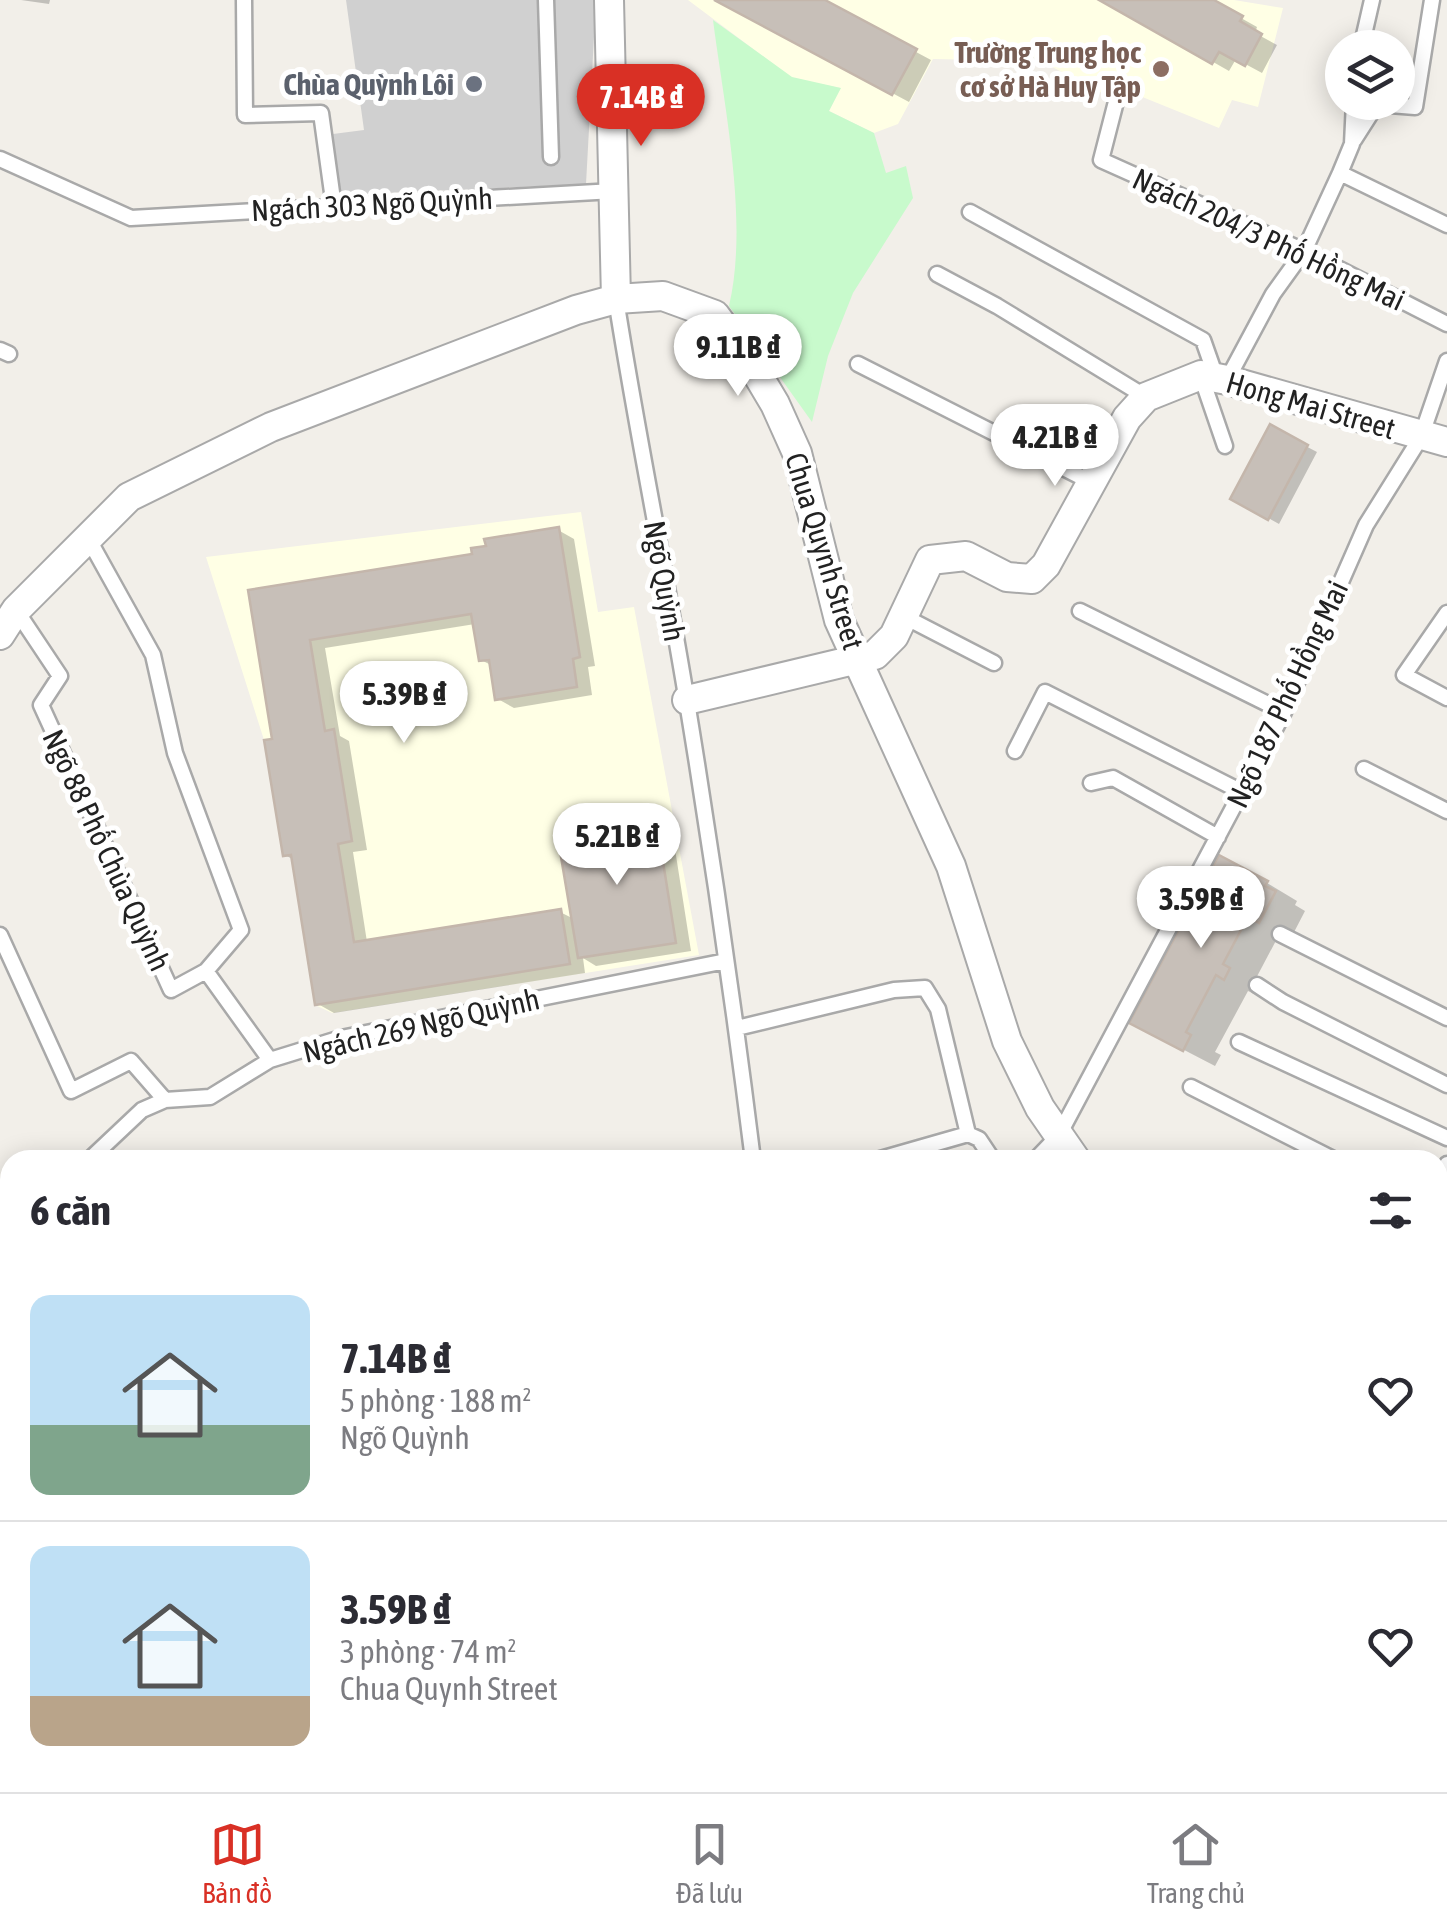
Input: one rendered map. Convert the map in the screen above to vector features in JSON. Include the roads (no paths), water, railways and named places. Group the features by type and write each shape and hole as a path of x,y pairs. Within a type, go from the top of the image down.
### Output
{"street":[{"name":"Ngõ Quỳnh","path":"609,0 616,299"},
{"name":"Chua Quynh Street","path":"0,635 16,610 129,497 271,427 576,310 616,299 662,296 715,315 775,404 797,453 839,620 951,866 1007,1041 1040,1108 1069,1150"},
{"name":"Hong Mai Street","path":"1146,397 1215,377 1434,440"},
{"path":"687,700 874,656 894,636 930,560 966,556 1007,577 1032,580 1046,565 1127,418 1146,397"}],"lane":[{"path":"244,0 246,114 321,114 334,207"},
{"path":"546,0 551,157"},
{"path":"1365,30 1372,0"},
{"path":"1215,377 1304,251 1352,144 1378,104 1415,107 1432,0"},
{"name":"Ngách 204/3 Phố Hồng Mai","path":"1119,90 1102,160 1304,251 1447,324"},
{"path":"1352,144 1353,120"},
{"name":"Ngách 303 Ngõ Quỳnh","path":"0,159 131,218 614,191"},
{"path":"1340,173 1447,224"},
{"path":"970,212 1203,340 1215,377 1225,446"},
{"path":"937,274 1146,397"},
{"name":"Ngõ Quỳnh","path":"616,299 687,700 753,1150"},
{"name":"Ngõ 187 Phố Hồng Mai","path":"1045,1150 1059,1135 1284,712 1366,525 1434,440 1447,360"},
{"path":"858,364 1091,482"},
{"path":"88,538 152,655 175,753 242,930 206,971 270,1060"},
{"name":"Ngõ 88 Phố Chùa Quỳnh","path":"16,610 60,676 41,706 171,990 206,971"},
{"path":"1080,611 1284,712"},
{"path":"1447,613 1404,675 1447,698"},
{"path":"903,616 994,663"},
{"path":"1015,750 1044,692 1242,792"},
{"path":"1364,769 1447,811"},
{"path":"1091,783 1113,778 1218,837"},
{"path":"1280,934 1447,1018"},
{"path":"2,939 71,1091 131,1061 164,1100 142,1110 100,1150"},
{"name":"Ngách 269 Ngõ Quỳnh","path":"164,1100 210,1097 270,1060 341,1038 726,961"},
{"path":"1257,985 1447,1086"},
{"path":"737,1028 894,990 925,988 938,1008 968,1134"},
{"path":"1239,1042 1447,1138"},
{"path":"1191,1087 1315,1150"},
{"path":"913,1150 968,1134 978,1138 986,1150"}],"place":[{"name":"Trường Trung học cơ sở Hà Huy Tập","path":"1161,69"},
{"name":"Chùa Quỳnh Lôi","path":"474,84"}]}
